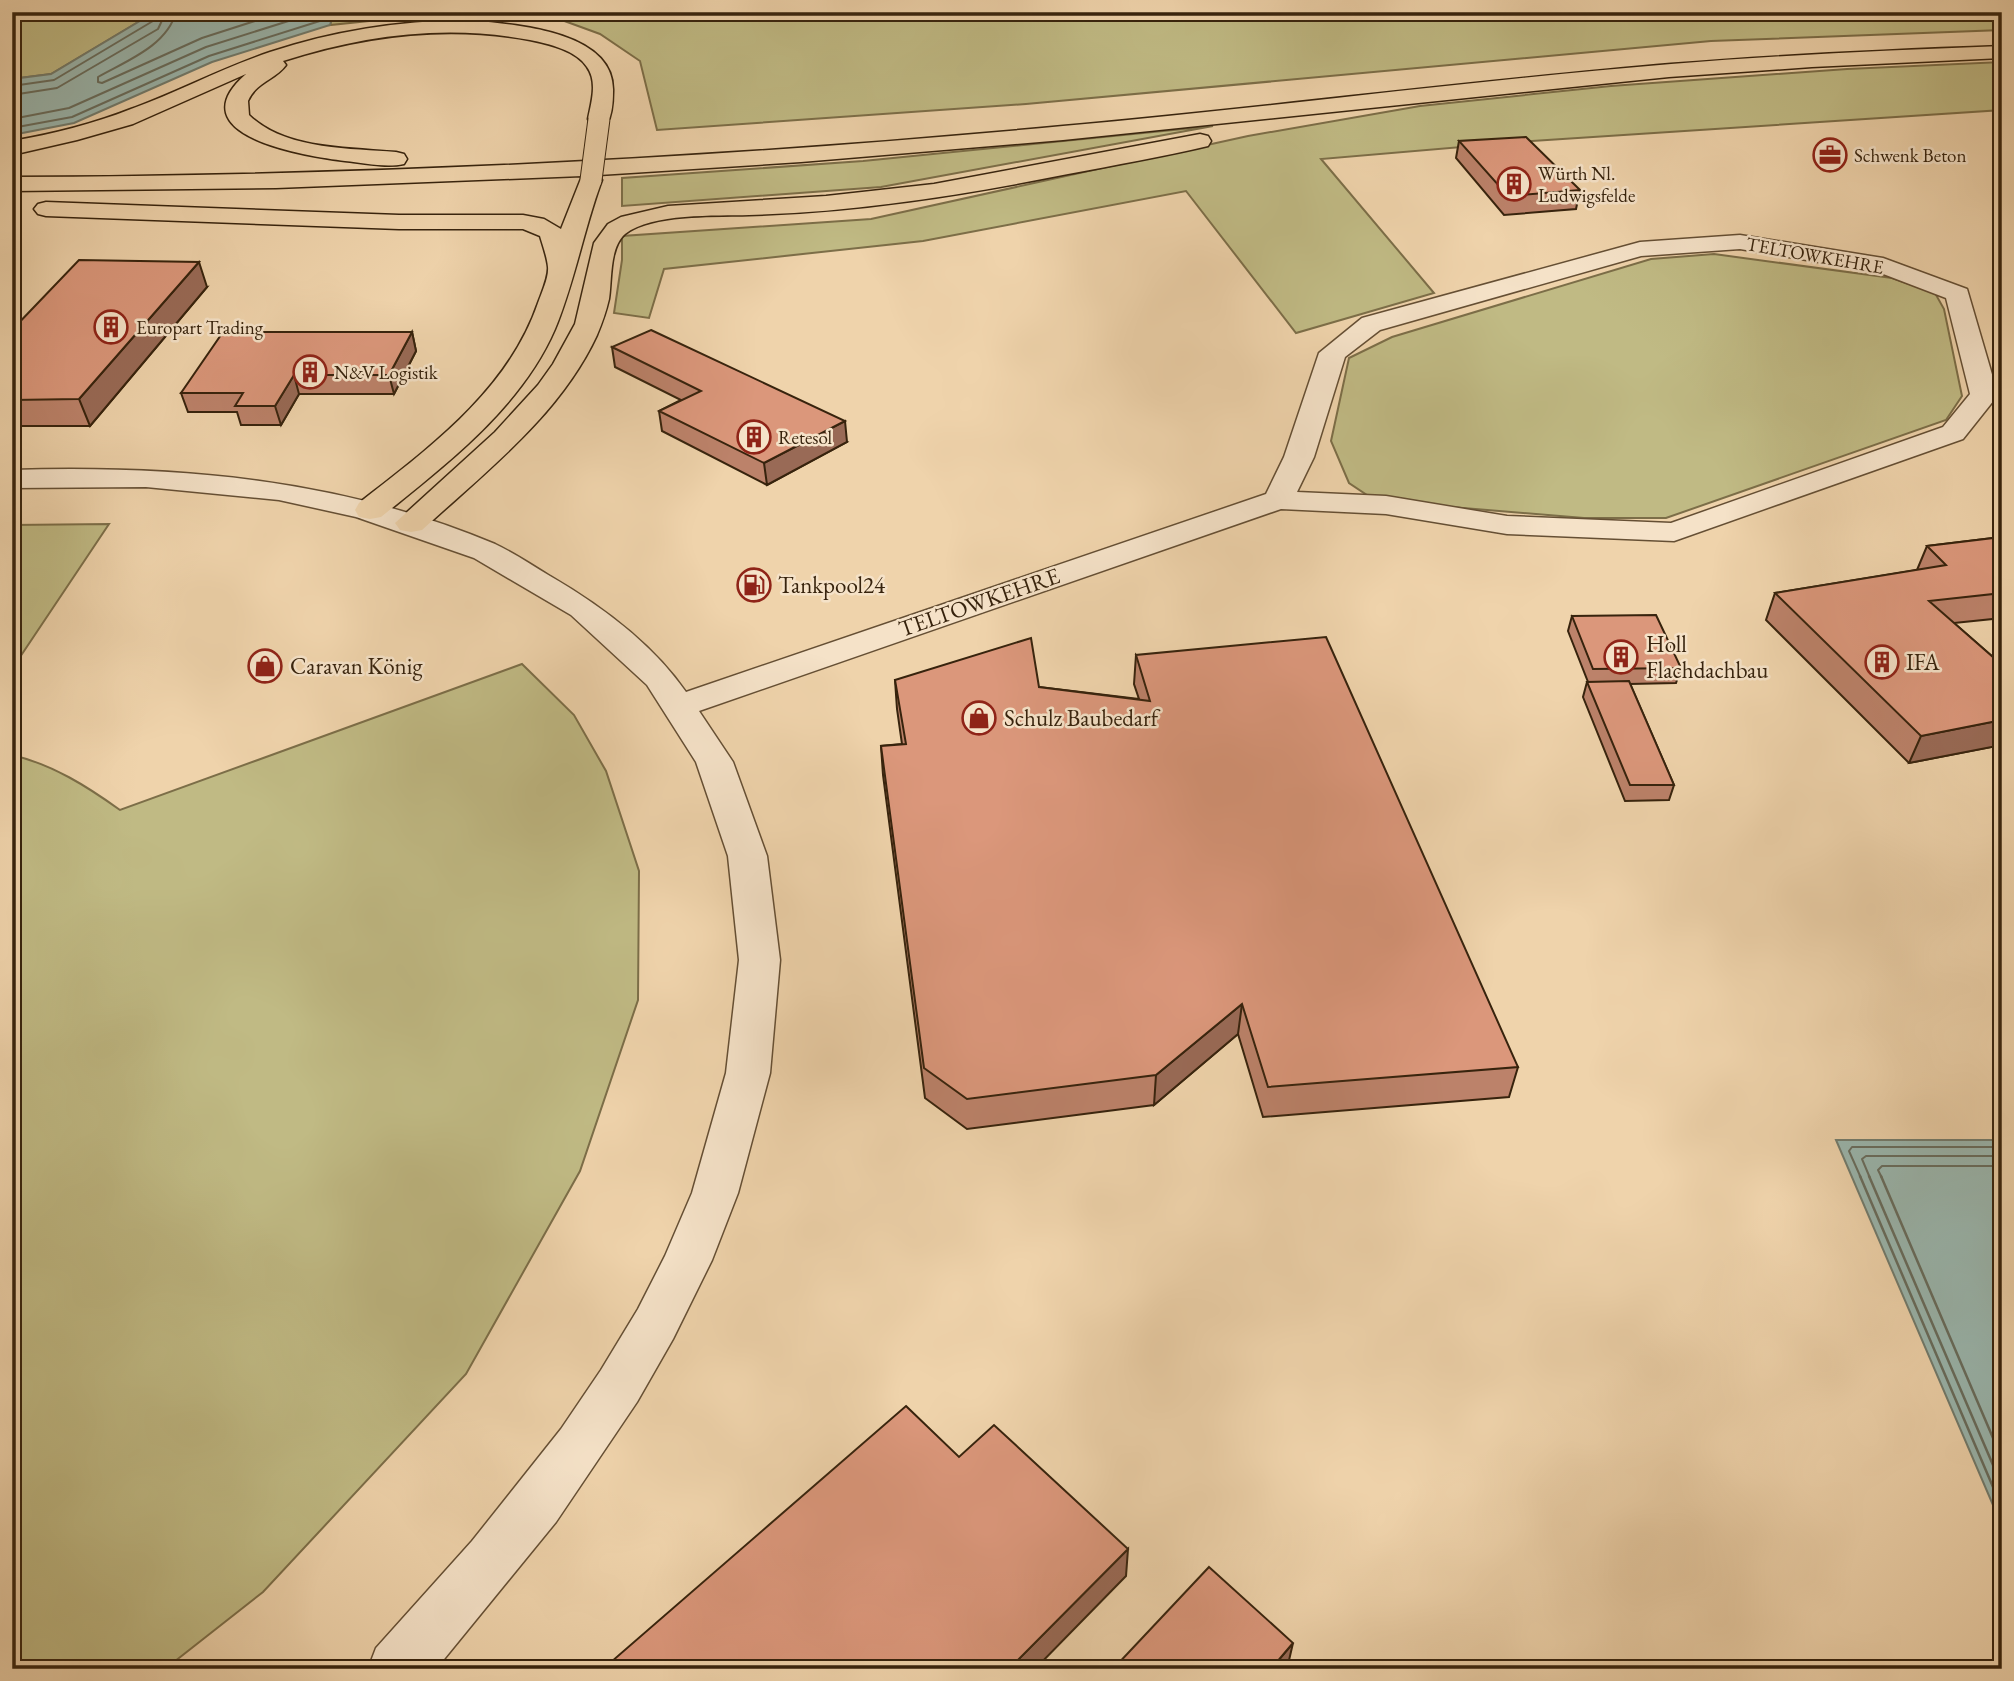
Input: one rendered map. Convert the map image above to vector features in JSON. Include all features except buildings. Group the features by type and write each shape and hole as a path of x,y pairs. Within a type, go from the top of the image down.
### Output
{"highway":[{"path":"12,148 68,136 125,119 244,68 361,35 429,27 498,29 544,37 583,53 599,68 603,87 589,195 535,342 515,373 467,426 370,510"},
{"path":"12,167 418,161 686,148 841,136 1689,55 2002,39"},
{"path":"316,46 280,62 248,83 239,95 235,107 240,118 250,129 284,143 329,152 418,161"},
{"path":"12,184 362,180 754,160 1071,133 1620,75 1856,58 2002,52"},
{"path":"411,523 516,428 543,400 564,371 582,337 597,296 601,266 610,237 622,225 650,216 835,203 930,193 1026,177 1318,118 1620,75"},
{"path":"589,195 601,266"},
{"path":"26,209 399,222 523,222 536,224 551,232 561,268"}],"street":[{"name":"TELTOWKEHRE","path":"681,705 1278,500 1386,505 1507,525 1674,532 1953,433 1984,395 1958,294 1883,265 1740,242 1640,249 1371,324 1333,353 1299,457 1278,500"},
{"path":"12,479 102,477 193,481 298,494 370,510 496,556 572,600 640,656 681,705 710,749 729,790 750,860 756,893 760,976 748,1077 733,1136 710,1205 670,1295 634,1361 589,1434 535,1509 480,1577 397,1669"}],"shaded area":[{"path":"12,12 155,12 51,74 12,79"},
{"path":"334,12 2002,12 2002,30 1711,41 1026,104 657,130 640,61 600,34 548,15 446,13 330,25"},
{"path":"2002,62 2002,110 1532,141 1321,159 1434,293 1296,333 1186,191 923,241 664,269 649,318 614,313 622,260 622,236 871,219 1248,136 1420,106 1611,86 1847,69"},
{"path":"1213,126 881,187 622,206 622,178 863,161"},
{"path":"1714,254 1892,278 1935,293 1944,309 1962,396 1946,420 1666,518 1584,518 1427,505 1367,495 1349,483 1331,441 1349,358 1392,337 1651,259"},
{"path":"109,524 12,669 12,525"},
{"path":"522,664 574,715 606,771 639,871 638,1000 580,1171 466,1374 263,1592 165,1669 12,1669 12,755 69,777 120,810"}],"water":[{"path":"155,12 334,12 330,25 212,62 74,123 12,135 12,79 51,74"},
{"path":"1836,1140 2002,1140 2002,1526"}],"place":[{"name":"Schwenk Beton","path":"1830,155"},
{"name":"Würth Nl. Ludwigsfelde","path":"1514,184"},
{"name":"Europart Trading","path":"111,327"},
{"name":"N&V Logistik","path":"310,372"},
{"name":"Retesol","path":"754,437"},
{"name":"Tankpool24","path":"754,585"},
{"name":"Holl Flachdachbau","path":"1621,657"},
{"name":"IFA","path":"1882,662"},
{"name":"Caravan König","path":"265,666"},
{"name":"Schulz Baubedarf","path":"979,718"}]}
